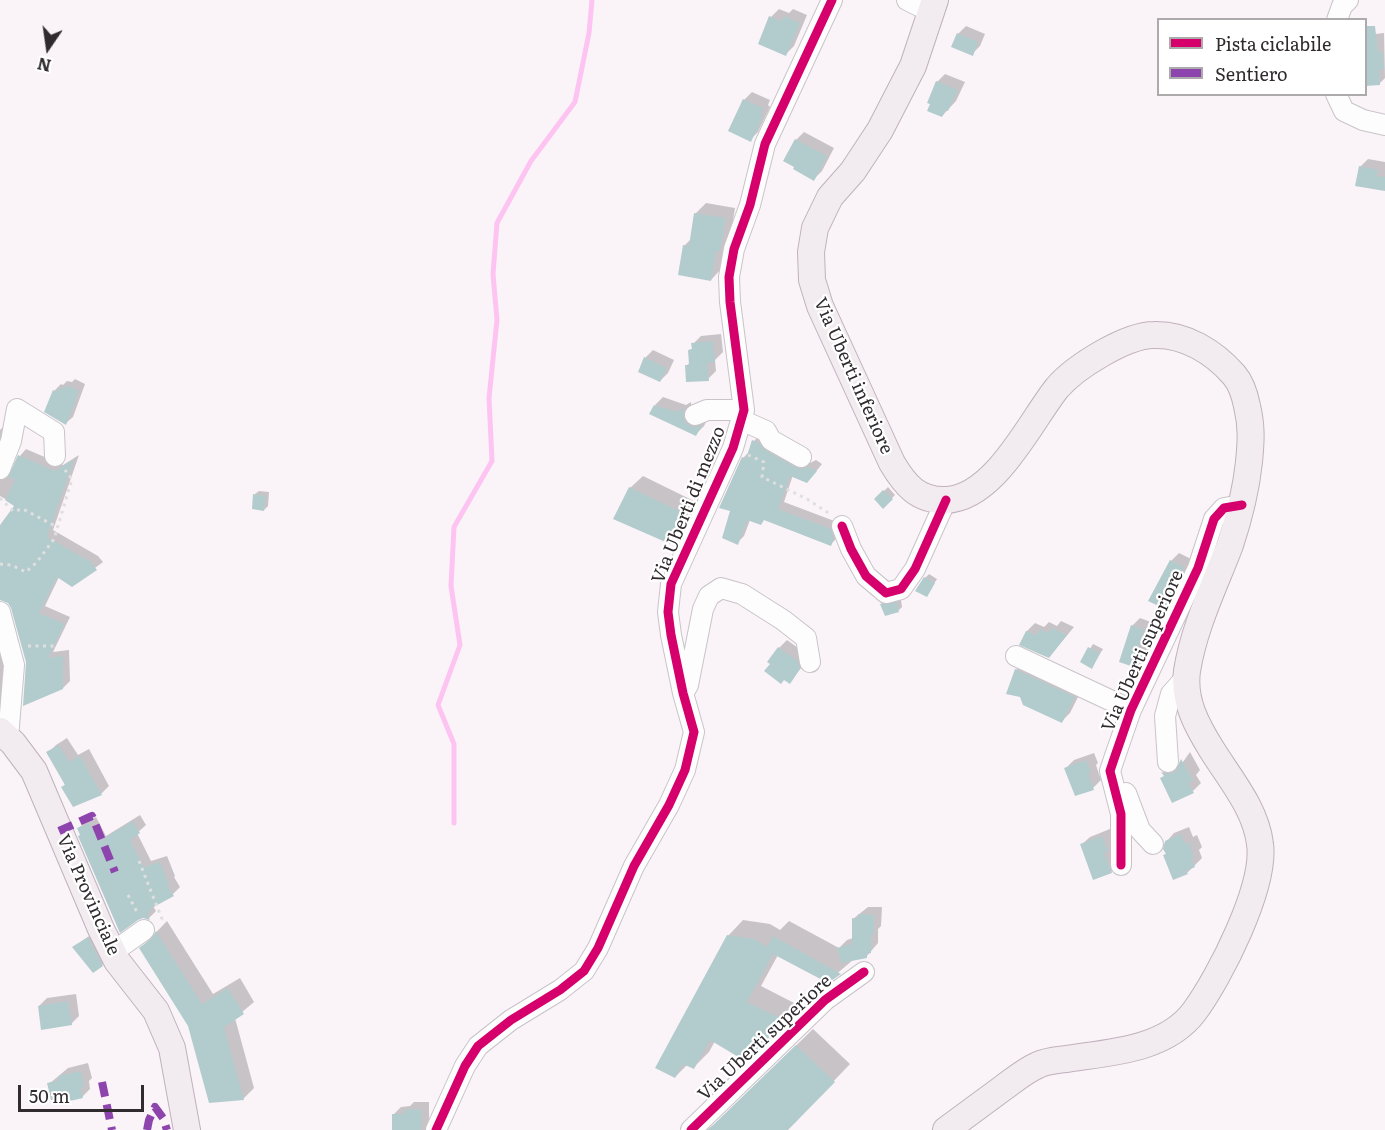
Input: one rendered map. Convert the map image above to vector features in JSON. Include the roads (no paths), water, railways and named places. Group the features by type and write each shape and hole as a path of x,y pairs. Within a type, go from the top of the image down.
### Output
{"main road":[{"name":"Via Uberti inferiore","path":"933,6 913,66 880,130 853,171 830,197 815,228 811,252 812,280 820,306 891,463 912,491 932,499 946,500"},
{"name":"Via Uberti superiore","path":"946,500 963,496 986,482 1035,423 1058,387 1091,359 1126,342 1153,335 1181,339 1211,352 1237,378 1246,400 1252,430 1242,505 1200,620 1187,676 1194,721 1252,814 1260,842 1261,867 1249,906 1218,976 1192,1015 1173,1032 1144,1045 1039,1064 946,1130"},
{"name":"Via Provinciale","path":"4,735 34,771 101,929 117,961 156,1011 172,1048 187,1130"}],"street":[{"name":"Via Uberti di mezzo","path":"436,1130 465,1066 478,1046 511,1020 560,990 584,971 598,948 634,866 686,770 694,732 683,693 668,612 671,584 733,448 742,415 730,302 729,277 734,249 750,205 765,144 832,0"},
{"path":"907,0 933,6"},
{"path":"1338,18 1342,6 1348,0"},
{"path":"1337,96 1344,111 1363,120 1385,125"},
{"path":"0,469 11,441 17,409 54,432 55,456"},
{"path":"694,415 707,410 742,415 766,431 771,440 801,457"},
{"path":"842,526 851,549 866,576 886,593 901,589 915,568 946,500"},
{"name":"Via Uberti superiore","path":"1121,865 1121,814 1110,771 1113,759 1131,710 1198,568 1214,519 1224,508 1242,505"},
{"path":"683,693 688,685 703,609 709,596 721,588 742,594 783,620 806,638 810,662"},
{"path":"0,612 7,659 4,735"},
{"path":"1016,656 1131,710"},
{"path":"1168,762 1165,716 1171,694 1187,676"},
{"path":"1113,759 1140,830 1153,844"},
{"path":"113,952 144,930"},
{"name":"Via Uberti superiore","path":"691,1130 825,1000 864,972"}],"waterway":[{"path":"454,823 454,744 438,705 460,645 451,586 454,527 492,461 489,398 497,320 493,274 497,223 531,161 575,102 589,33 592,0"}]}
